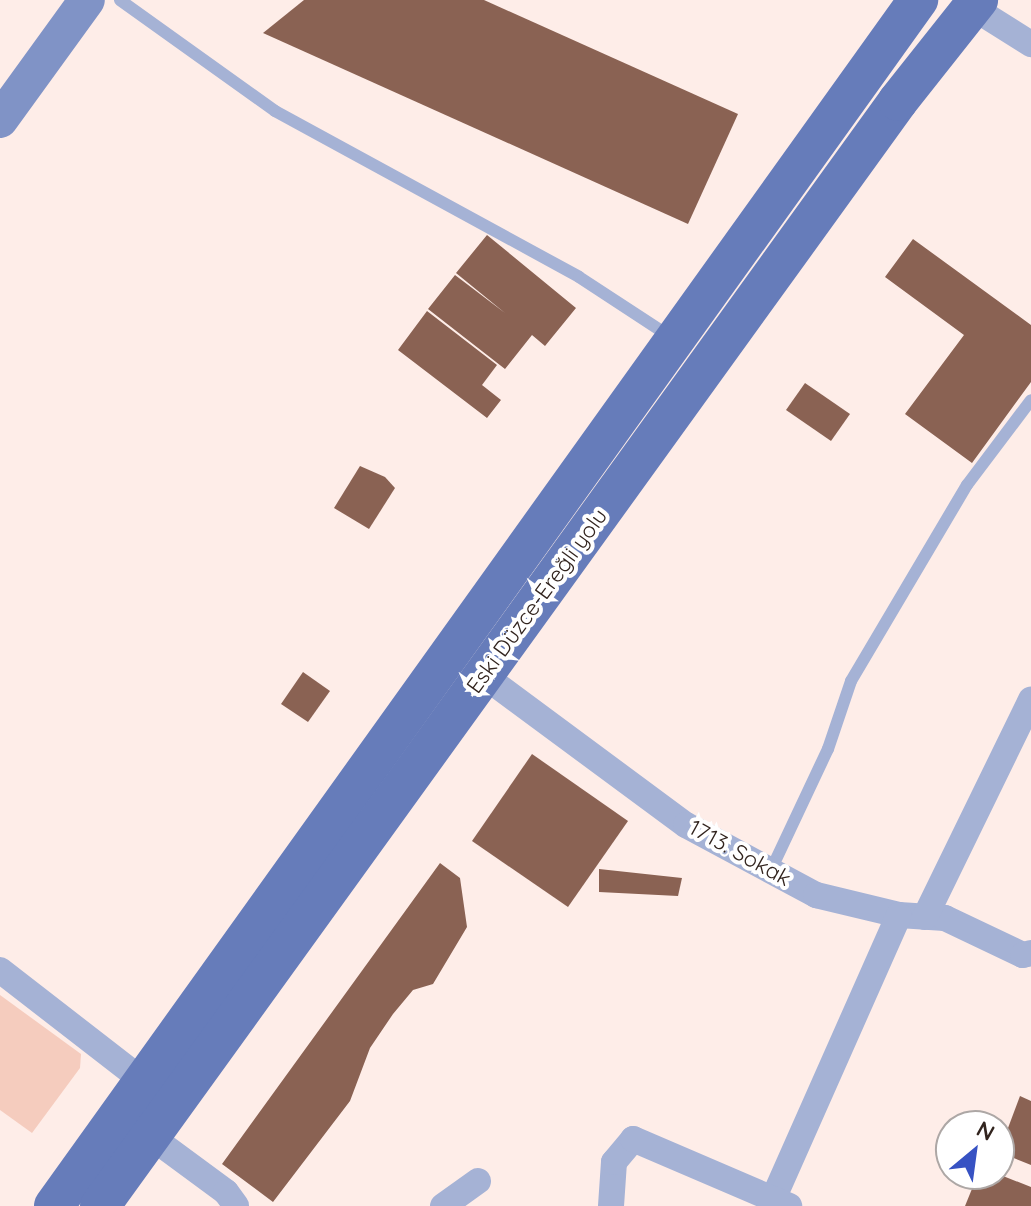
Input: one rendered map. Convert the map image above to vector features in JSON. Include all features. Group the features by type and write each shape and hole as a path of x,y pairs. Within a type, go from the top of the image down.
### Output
{"main road":[{"name":"Eski Düzce-Ereğli yolu","path":"54,1206 918,0"},
{"name":"Eski Düzce-Ereğli yolu","path":"100,1206 898,101 975,4"}],"street":[{"path":"0,120 87,0"},
{"path":"975,4 1031,44"},
{"name":"1713. Sokak","path":"483,675 686,825 816,895 912,916 945,918 1023,955 1031,953"},
{"path":"611,1206 614,1162 633,1139 782,1202 912,916 1031,700"},
{"path":"0,970 142,1080"},
{"path":"150,1136 226,1192 236,1206"},
{"path":"443,1206 478,1181"}],"lane":[{"path":"120,0 275,111 579,277 676,341"},
{"path":"771,870 828,749 851,681 967,485 1031,400"}],"shaded area":[{"path":"0,995 81,1054 80,1068 32,1133 0,1110"}],"building":[{"path":"304,0 484,0 738,114 688,224 263,33"},
{"path":"487,235 576,308 545,346 532,335 505,369 428,309 455,275 505,313 456,273"},
{"path":"913,239 1031,325 1031,382 972,463 905,414 964,335 885,277"},
{"path":"427,311 497,365 482,385 501,400 487,418 398,350"},
{"path":"805,383 850,414 831,441 786,410"},
{"path":"360,466 385,477 395,488 369,529 334,508"},
{"path":"303,672 330,691 308,722 281,704"},
{"path":"532,754 628,821 568,907 472,841"},
{"path":"440,863 460,878 467,927 433,984 413,990 393,1014 370,1048 350,1101 273,1202 222,1164"},
{"path":"599,869 682,878 678,896 599,892"},
{"path":"1020,1096 1031,1101 1031,1165 1015,1158 1015,1110"},
{"path":"1015,1181 1031,1187 1031,1206 965,1206 972,1190 1015,1190"}]}
